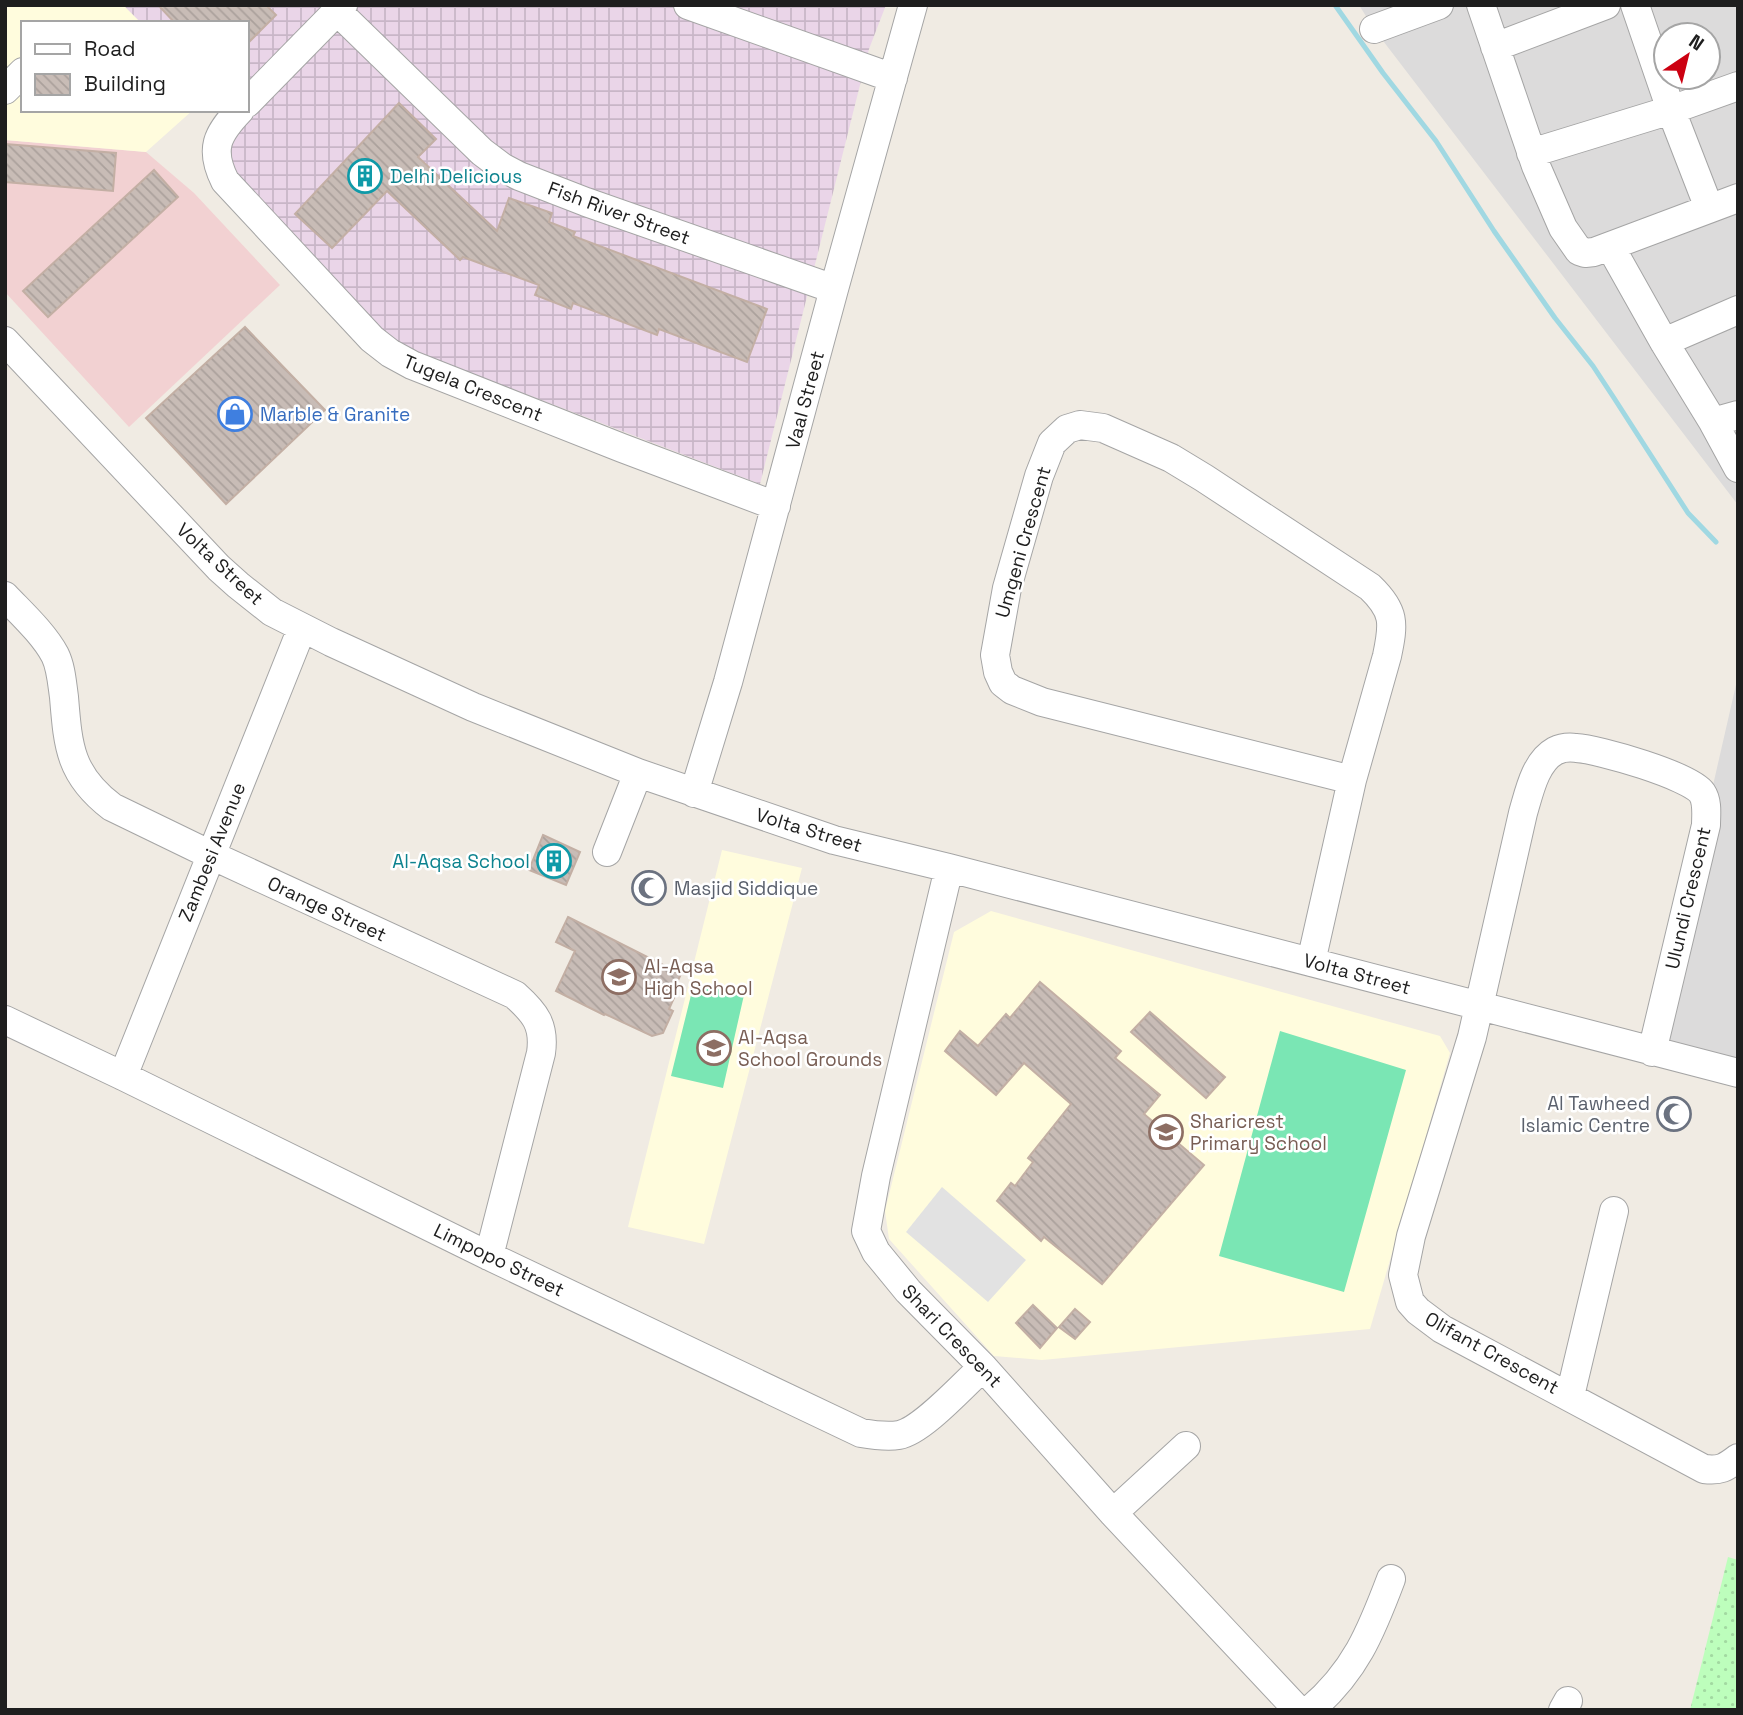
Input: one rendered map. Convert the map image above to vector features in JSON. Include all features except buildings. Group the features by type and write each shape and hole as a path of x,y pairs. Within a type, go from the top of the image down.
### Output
{"street":[{"path":"688,5 893,78"},
{"name":"Vaal Street","path":"694,793 728,682 913,5"},
{"path":"1374,29 1438,5"},
{"path":"1481,5 1531,153 1555,214 1579,251 1585,253 1610,246 1738,198"},
{"path":"1495,47 1606,5"},
{"path":"1635,5 1671,110 1709,208"},
{"path":"248,102 340,8"},
{"name":"Fish River Street","path":"340,8 482,152 502,167 586,202 834,289"},
{"path":"5,90 21,74"},
{"path":"1531,153 1671,110 1738,86"},
{"name":"Tugela Crescent","path":"238,112 222,131 218,141 219,168 225,181 361,328 390,353 412,365 776,506"},
{"path":"1610,246 1664,342 1726,418 1738,468"},
{"path":"1664,342 1738,310"},
{"name":"Volta Street","path":"5,341 219,568 258,602 302,628 473,707 638,773 834,840 949,867 1738,1073"},
{"name":"Umgeni Crescent","path":"1311,962 1352,780 1390,639 1392,619 1389,611 1370,587 1171,458 1103,428 1080,425 1067,429 1052,443 1039,476 1007,588 995,655 1003,683 1012,690 1042,702 1352,780"},
{"name":"Orange Street","path":"5,596 54,653 59,665 66,723 77,770 89,787 112,807 514,995 535,1016 544,1038 489,1256"},
{"name":"Zambesi Avenue","path":"123,1076 302,628"},
{"name":"Ulundi Crescent","path":"1478,1006 1523,813 1534,780 1546,757 1561,748 1577,748 1634,761 1685,780 1700,790 1706,808 1706,825 1653,1052"},
{"path":"607,852 638,773"},
{"name":"Shari Crescent","path":"949,867 876,1176 866,1231 876,1252 908,1291 983,1367 1113,1513 1298,1710"},
{"name":"Olifant Crescent","path":"1478,1006 1472,1037 1412,1236 1404,1275 1410,1302 1442,1329 1704,1469 1716,1471 1738,1458"},
{"name":"Limpopo Street","path":"5,1020 489,1256 861,1433 901,1435 916,1429 983,1367"},
{"path":"1570,1396 1614,1211"},
{"path":"1113,1513 1186,1446"},
{"path":"1310,1710 1326,1697 1363,1646 1373,1628 1391,1579"}],"shaded area":[{"path":"5,5 123,5 139,21 21,21 21,112 191,112 146,152 5,140"},
{"path":"123,5 886,5 869,49 760,484 393,343 228,171 217,112 248,112 248,21 139,21"},
{"path":"1359,5 1738,5 1738,505 1374,29"},
{"path":"5,140 146,152 194,193 280,285 129,427 5,292"},
{"path":"1738,676 1738,1073 1652,1052"},
{"name":"Al-Aqsa School Grounds","path":"722,850 802,868 704,1244 628,1227"},
{"name":"Sharicrest Primary School","path":"991,911 1440,1036 1450,1053 1370,1329 1042,1360 994,1356 889,1239 885,1211 954,932"},
{"path":"942,1187 1026,1260 988,1302 906,1232"}],"green space":[{"path":"694,983 744,995 723,1088 671,1076"},
{"path":"1280,1031 1406,1070 1344,1292 1219,1256"},
{"path":"1728,1557 1738,1560 1738,1710 1690,1710"}],"waterway":[{"path":"1335,5 1436,141 1494,231 1555,318 1593,366 1688,513 1716,542"}],"place":[{"name":"Delhi Delicious","path":"365,176"},
{"name":"Marble & Granite","path":"235,414"},
{"name":"Al-Aqsa School","path":"554,861"},
{"name":"Masjid Siddique","path":"649,888"},
{"name":"Al-Aqsa High School","path":"619,977"},
{"name":"Al-Aqsa School Grounds","path":"714,1048"},
{"name":"Al Tawheed Islamic Centre","path":"1674,1114"},
{"name":"Sharicrest Primary School","path":"1166,1132"}]}
